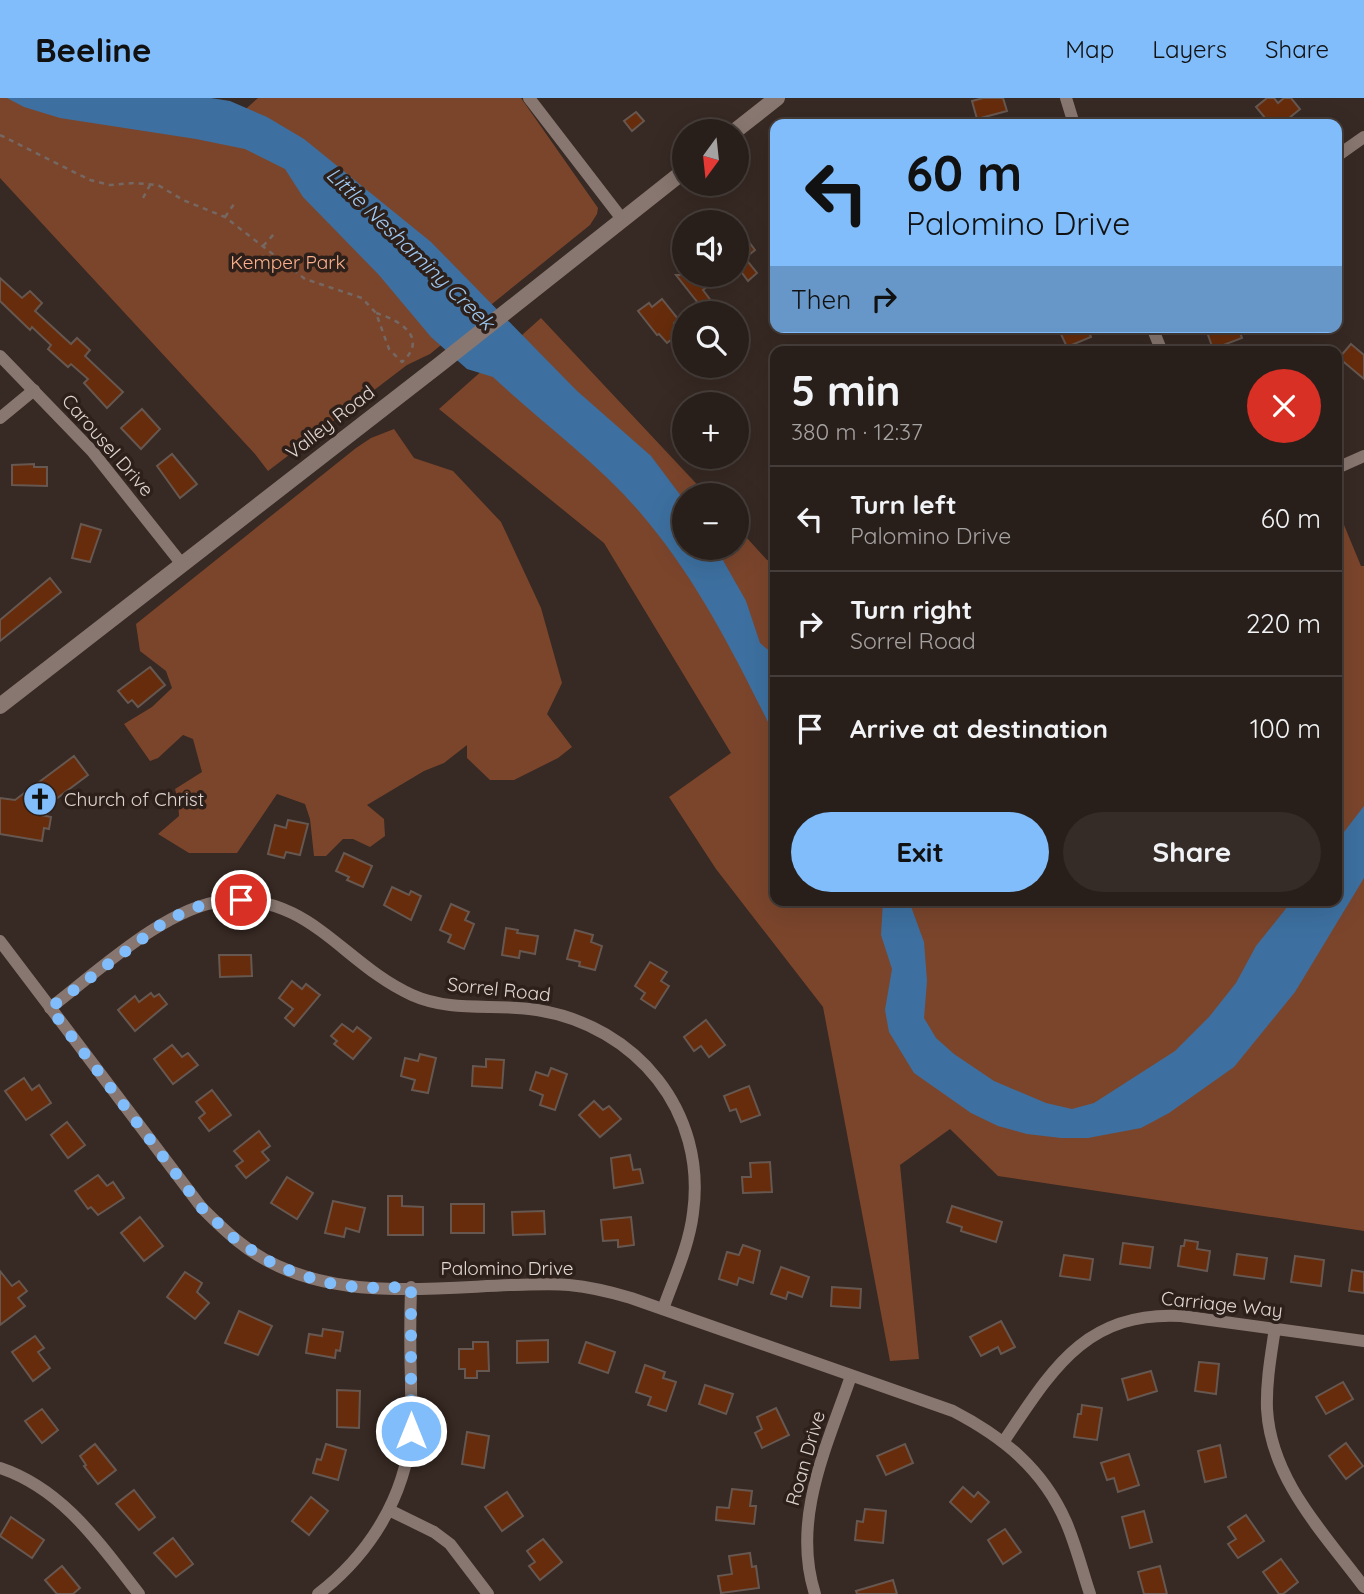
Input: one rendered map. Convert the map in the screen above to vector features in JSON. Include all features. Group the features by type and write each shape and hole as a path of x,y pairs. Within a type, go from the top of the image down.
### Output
{"street":[{"path":"529,98 622,219"},
{"path":"749,120 778,98"},
{"path":"1066,98 1072,119"},
{"path":"1342,152 1364,136"},
{"name":"Valley Road","path":"0,706 672,180"},
{"name":"Carousel Drive","path":"0,356 92,451 181,564"},
{"path":"0,418 34,390"},
{"path":"1342,466 1364,456"},
{"name":"Sorrel Road","path":"50,1008 167,920 202,905 241,900 275,905 301,916 381,978 419,998 461,1006 535,1009 589,1025 631,1051 650,1070 677,1108 691,1149 695,1171 693,1214 688,1240 663,1309"},
{"name":"Palomino Drive","path":"0,941 202,1208 224,1231 250,1250 277,1266 314,1280 361,1288 567,1284 600,1289 953,1411 1004,1441 1033,1468 1055,1499 1067,1524 1090,1594"},
{"path":"318,1594 361,1554 389,1510 402,1476 411,1431 411,1287"},
{"name":"Carriage Way","path":"1004,1441 1060,1363 1081,1344 1106,1328 1133,1319 1162,1315 1364,1341"},
{"path":"1275,1328 1267,1400 1271,1439 1278,1463 1297,1496 1364,1587"},
{"name":"Roan Drive","path":"815,1594 807,1546 812,1489 851,1376"},
{"path":"0,1468 33,1482 76,1516 139,1594"},
{"path":"389,1510 433,1532 450,1544 488,1594"}],"path":[{"path":"0,135 90,180 110,185 158,185 183,200 225,217 305,279 362,298 376,313 389,349 402,362 413,352 415,344 396,319 376,313"},
{"path":"143,198 150,184"},
{"path":"225,217 234,204"},
{"path":"263,246 274,234"}],"green space":[{"name":"Kemper Park","path":"0,98 120,98 238,116 258,98 521,98 598,208 597,214 590,225 430,354 407,365 268,471 0,178"},
{"path":"541,318 672,458 672,469 683,469 696,483 672,483 672,560 749,560 749,540 770,560 770,906 1342,906 1342,520 1361,566 1364,566 1364,1231 998,1176 950,1129 900,1165 919,1359 890,1361 823,1007 716,869 669,797 731,753 604,543 439,409"},
{"path":"394,429 414,458 453,471 501,522 541,608 562,683 547,714 572,747 558,758 514,780 490,780 467,758 467,745 444,763 424,771 367,805 384,819 385,836 370,847 353,839 343,839 326,856 314,856 310,819 305,804 277,794 237,853 189,853 158,834 179,816 175,789 202,772 193,739 183,735 158,758 150,761 124,724 152,707 172,688 166,671 140,651 136,624 356,448 371,438"}],"water":[{"name":"Little Neshaminy Creek","path":"7,98 211,98 230,101 267,117 304,139 431,242 576,390 651,456 672,484 672,554 631,502 593,465 493,377 467,369 431,337 379,275 303,197 285,169 245,149 60,118 24,107"},
{"path":"676,560 723,560 746,601 760,643 770,651 770,726 733,653"},
{"path":"1364,806 1364,878 1295,992 1234,1067 1169,1113 1141,1128 1088,1138 1061,1138 1027,1134 998,1126 971,1113 914,1073 889,1032 885,1010 892,969 881,935 883,906 911,906 924,942 927,981 924,1018 936,1038 954,1054 994,1081 1046,1103 1072,1109 1094,1103 1175,1051 1209,1017 1236,983 1256,946 1288,906 1342,906 1342,835"}],"building":[{"path":"1003,98 1007,111 977,119 972,101"},
{"path":"1267,98 1274,98 1278,103 1284,98 1291,98 1300,109 1288,119 1266,119 1256,107"},
{"path":"636,112 644,121 632,131 624,121"},
{"path":"749,242 755,250 749,255"},
{"path":"749,263 757,273 749,280"},
{"path":"0,278 22,298 30,291 42,303 35,311 71,344 77,338 90,350 85,356 123,392 107,408 84,383 88,379 71,364 68,367 48,349 51,345 32,327 30,330 0,301"},
{"path":"685,287 707,287 703,290 711,301 697,301"},
{"path":"662,299 672,312 672,339 667,343 638,311 649,303 652,307"},
{"path":"1060,333 1089,333 1091,337 1067,346"},
{"path":"1207,333 1240,333 1242,338 1221,346 1212,346"},
{"path":"1351,344 1364,355 1364,379 1342,361 1342,354"},
{"path":"142,409 160,429 141,449 121,428"},
{"path":"172,454 197,484 180,498 157,466"},
{"path":"34,464 34,467 47,467 47,486 12,485 12,465"},
{"path":"81,524 101,530 90,562 72,558"},
{"path":"50,578 61,592 0,641 0,620"},
{"path":"150,667 165,685 138,707 132,700 128,703 118,691"},
{"name":"Church of Christ","path":"74,756 88,775 36,814 51,817 49,829 44,828 42,841 0,834 0,798 15,800"},
{"path":"288,820 308,824 300,855 286,852 284,858 268,854 275,825 286,828"},
{"path":"344,853 372,866 363,887 347,880 349,877 336,871"},
{"path":"392,887 409,895 411,891 421,896 411,920 384,905"},
{"path":"451,904 469,912 465,920 474,924 464,949 448,942 451,935 440,930"},
{"path":"506,928 518,930 517,933 538,936 535,954 520,951 519,958 502,955"},
{"path":"575,930 593,935 591,942 602,946 595,970 579,966 580,962 567,959"},
{"path":"219,955 251,955 252,976 220,977"},
{"path":"650,962 667,972 661,981 669,986 655,1008 641,999 645,993 635,986"},
{"path":"292,981 302,989 306,984 320,995 294,1026 285,1018 293,1009 279,998"},
{"path":"151,993 154,997 159,994 167,1004 135,1031 118,1010 135,996 139,1002"},
{"path":"706,1020 725,1045 709,1057 701,1046 694,1051 684,1037"},
{"path":"342,1024 353,1032 357,1027 371,1038 353,1059 334,1044 337,1041 331,1036"},
{"path":"172,1045 182,1057 188,1053 198,1065 173,1084 154,1059"},
{"path":"420,1054 436,1058 428,1093 412,1090 415,1080 401,1076 405,1058 418,1061"},
{"path":"486,1059 504,1060 502,1088 472,1086 473,1066 486,1067"},
{"path":"551,1068 567,1074 555,1110 540,1105 543,1095 530,1090 536,1072 548,1076"},
{"path":"24,1078 32,1090 39,1085 51,1103 26,1120 5,1091"},
{"path":"749,1086 760,1115 741,1122 736,1109 730,1111 724,1096"},
{"path":"212,1090 231,1115 209,1131 199,1118 205,1113 196,1102"},
{"path":"594,1101 603,1110 609,1106 621,1119 600,1137 579,1115"},
{"path":"67,1122 85,1145 68,1158 51,1135"},
{"path":"259,1131 270,1146 262,1152 269,1160 246,1178 236,1166 243,1161 234,1151"},
{"path":"630,1155 633,1170 640,1169 643,1183 614,1188 611,1158"},
{"path":"770,1162 772,1192 743,1193 742,1177 751,1177 750,1163"},
{"path":"98,1175 107,1186 113,1182 124,1198 98,1215 91,1207 88,1209 75,1191"},
{"path":"287,1177 313,1193 297,1219 271,1203"},
{"path":"388,1196 402,1196 402,1206 423,1207 423,1235 388,1235"},
{"path":"333,1201 365,1208 359,1232 346,1228 344,1237 325,1233"},
{"path":"451,1204 484,1204 484,1233 451,1233"},
{"path":"952,1206 1002,1222 996,1242 961,1231 962,1227 947,1222"},
{"path":"544,1211 545,1234 513,1235 512,1212"},
{"path":"140,1217 163,1246 144,1261 121,1233"},
{"path":"631,1217 634,1245 618,1247 618,1240 603,1241 601,1220"},
{"path":"1185,1240 1198,1242 1197,1249 1210,1251 1207,1271 1178,1266 1181,1246 1184,1246"},
{"path":"1123,1243 1153,1247 1150,1268 1120,1264"},
{"path":"743,1245 760,1251 753,1283 739,1278 737,1285 719,1279 727,1252 739,1255"},
{"path":"1237,1254 1267,1258 1264,1279 1234,1275"},
{"path":"1064,1255 1093,1259 1090,1280 1060,1276"},
{"path":"1295,1256 1324,1260 1321,1286 1291,1282"},
{"path":"781,1267 809,1277 802,1297 788,1292 786,1299 771,1294"},
{"path":"1352,1270 1364,1272 1364,1293 1349,1291"},
{"path":"0,1271 12,1286 19,1281 27,1291 18,1298 25,1306 0,1325"},
{"path":"185,1272 202,1283 197,1292 209,1303 195,1319 167,1297"},
{"path":"832,1287 861,1289 860,1308 831,1306"},
{"path":"239,1311 272,1326 258,1355 225,1343"},
{"path":"1001,1321 1015,1347 1001,1354 998,1347 981,1356 970,1337"},
{"path":"323,1329 343,1332 340,1351 336,1350 335,1358 306,1353 309,1334 322,1336"},
{"path":"35,1336 44,1348 38,1352 50,1368 33,1381 12,1352"},
{"path":"548,1340 548,1362 517,1363 517,1341"},
{"path":"473,1342 488,1342 489,1371 477,1371 477,1378 465,1378 465,1369 459,1369 459,1349 473,1349"},
{"path":"586,1342 615,1352 608,1373 579,1363"},
{"path":"1199,1362 1219,1364 1216,1394 1195,1391"},
{"path":"645,1365 665,1372 663,1378 676,1382 666,1411 648,1405 651,1397 636,1392"},
{"path":"1151,1371 1157,1391 1128,1400 1122,1379"},
{"path":"1343,1382 1353,1399 1326,1414 1316,1397"},
{"path":"705,1385 733,1394 726,1414 699,1404"},
{"path":"337,1390 360,1391 359,1428 337,1427"},
{"path":"1082,1405 1102,1408 1097,1440 1074,1437"},
{"path":"776,1408 789,1435 762,1448 755,1433 762,1429 757,1417"},
{"path":"42,1409 58,1430 42,1443 25,1421"},
{"path":"467,1432 489,1436 484,1468 462,1464"},
{"path":"1346,1443 1363,1466 1346,1479 1329,1456"},
{"path":"95,1444 116,1470 98,1484 80,1456"},
{"path":"326,1444 346,1450 338,1480 313,1473"},
{"path":"905,1444 913,1463 886,1475 877,1456"},
{"path":"1220,1445 1226,1477 1205,1482 1198,1451"},
{"path":"1129,1454 1139,1485 1118,1492 1114,1478 1107,1480 1101,1463"},
{"path":"963,1487 974,1497 978,1492 989,1502 971,1522 950,1502"},
{"path":"732,1489 752,1491 750,1506 756,1506 754,1524 716,1520 717,1507 729,1508"},
{"path":"134,1490 155,1517 139,1530 116,1504"},
{"path":"507,1492 523,1516 502,1531 485,1507"},
{"path":"311,1497 328,1511 309,1535 292,1521"},
{"path":"865,1509 886,1511 883,1543 855,1540 857,1521 863,1522"},
{"path":"1144,1511 1152,1542 1130,1548 1122,1517"},
{"path":"1246,1515 1264,1541 1238,1558 1228,1544 1236,1539 1228,1527"},
{"path":"11,1517 44,1540 32,1558 0,1536"},
{"path":"1005,1529 1021,1552 1003,1564 988,1540"},
{"path":"173,1538 193,1564 176,1577 154,1553"},
{"path":"543,1539 562,1562 540,1580 529,1566 535,1562 527,1551"},
{"path":"750,1553 752,1567 756,1566 759,1588 721,1593 718,1576 732,1574 729,1556"},
{"path":"1281,1559 1298,1582 1283,1594 1279,1594 1263,1572"},
{"path":"62,1566 80,1588 73,1594 57,1594 45,1580"},
{"path":"1160,1566 1167,1594 1144,1594 1138,1572"},
{"path":"893,1580 897,1594 857,1594 856,1591"}],"place":[{"name":"Church of Christ","path":"40,799"}],"route":[{"path":"241,900 202,905 167,920 50,1008 202,1208 224,1231 277,1266 307,1278 361,1288 411,1287 411,1431"}]}
